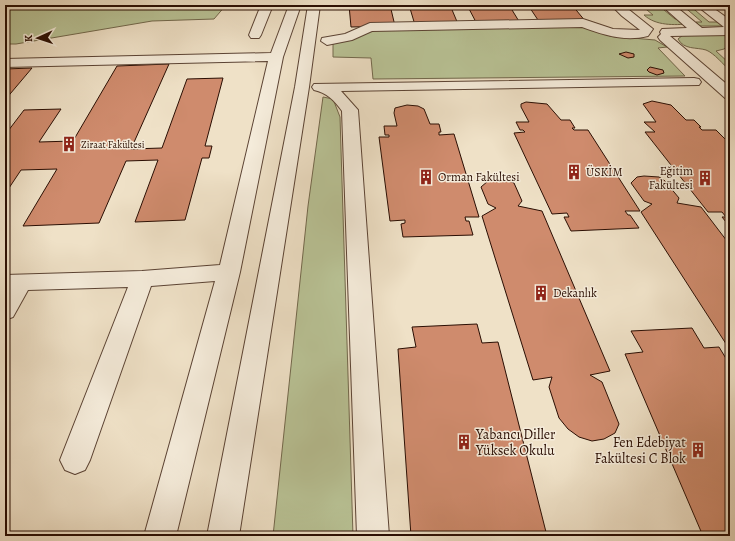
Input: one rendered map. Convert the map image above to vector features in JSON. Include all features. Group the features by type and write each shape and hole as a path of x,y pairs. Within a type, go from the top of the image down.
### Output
{"street":[{"path":"255,35 267,5"},
{"path":"160,536 229,272 276,57 295,5"},
{"path":"223,536 302,87 314,5"},
{"path":"617,5 646,31"},
{"path":"667,5 698,31"},
{"path":"702,5 725,18 730,26"},
{"path":"327,41 348,36 370,27 583,23 615,35 632,36 646,31 659,29 730,95"},
{"path":"665,35 698,31 730,31"},
{"path":"5,63 276,57"},
{"path":"302,87 694,82"},
{"path":"326,87 340,98 350,110 373,536"},
{"path":"5,311 13,283 142,279 229,272"},
{"path":"75,460 142,279"}],"green space":[{"path":"5,5 226,5 214,19 152,21 16,44 5,44"},
{"path":"641,5 658,5 675,19 686,19 689,24 671,24 654,21 644,15 653,15"},
{"path":"682,5 689,5 709,22 719,22 723,26 700,26 696,22 702,22"},
{"path":"570,26 589,28 610,36 655,40 667,47 658,48 685,76 373,79 371,58 333,57 333,43 374,29"},
{"path":"730,34 730,44 724,49 716,51 730,64 730,71 719,59 706,50 687,47 678,39 683,35"},
{"path":"323,97 333,99 340,117 353,536 273,536 308,206"}],"building":[{"path":"349,5 390,5 395,26 351,27"},
{"path":"409,5 450,5 458,24 415,25"},
{"path":"467,5 509,5 520,23 477,24"},
{"path":"528,5 572,5 586,22 540,23"},
{"path":"626,52 634,54 634,57 628,58 619,54"},
{"name":"Ziraat Fakültesi","path":"169,64 131,149 162,148 187,79 223,78 205,146 212,146 209,158 202,158 185,220 135,222 158,160 126,161 99,223 23,226 57,169 21,170 5,194 5,135 24,110 61,109 39,142 73,141 117,66"},
{"path":"650,67 663,70 664,73 657,75 649,72 647,70"},
{"path":"32,68 5,100 5,69"},
{"name":"Eğitim Fakültesi","path":"652,101 671,105 686,120 694,120 702,130 716,130 730,144 730,227 722,217 726,217 722,212 708,212 645,132 655,132 644,122 656,122 643,104"},
{"name":"ÜSKİM","path":"526,102 547,104 561,120 570,120 575,128 572,128 574,130 588,130 640,211 625,211 628,215 630,215 639,228 571,231 564,217 569,217 567,213 552,214 514,133 525,132 520,130 516,122 529,122 521,107 521,104"},
{"name":"Orman Fakültesi","path":"407,105 418,106 424,109 430,124 439,124 441,132 439,132 439,135 454,134 479,217 465,217 466,221 469,221 473,235 403,237 401,224 405,223 405,220 390,221 379,137 389,137 389,135 385,135 384,126 397,126 394,113 395,108"},
{"path":"637,177 659,177 664,180 679,198 677,203 701,207 730,245 730,350 641,212 652,204 644,201 631,183"},
{"name":"Dekanlık","path":"495,179 514,183 522,201 518,206 542,211 610,371 590,375 602,382 619,424 615,433 604,439 592,441 579,437 568,429 559,418 549,387 552,377 533,380 482,216 496,208 488,204 481,187 488,181"},
{"name":"Yabancı Diller Yüksek Okulu","path":"477,324 482,343 498,342 547,536 411,536 398,349 416,347 412,327"},
{"name":"Fen Edebiyat Fakültesi C Blok","path":"692,328 704,348 719,347 730,365 730,536 703,536 625,354 643,352 631,331"}],"place":[{"name":"Ziraat Fakültesi","path":"69,144"},
{"name":"ÜSKİM","path":"574,172"},
{"name":"Orman Fakültesi","path":"426,177"},
{"name":"Eğitim Fakültesi","path":"705,178"},
{"name":"Dekanlık","path":"541,293"},
{"name":"Yabancı Diller Yüksek Okulu","path":"464,442"},
{"name":"Fen Edebiyat Fakültesi C Blok","path":"698,450"}]}
